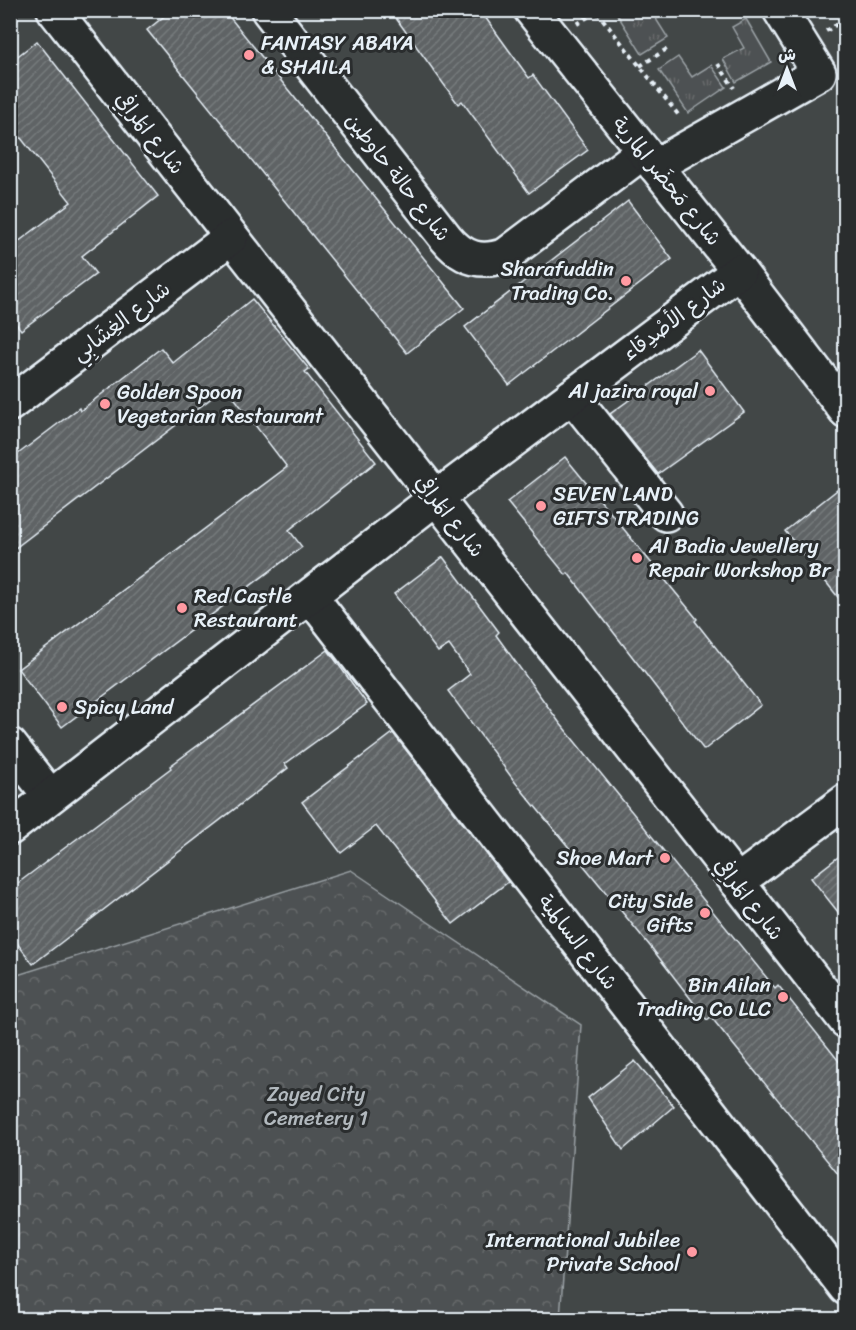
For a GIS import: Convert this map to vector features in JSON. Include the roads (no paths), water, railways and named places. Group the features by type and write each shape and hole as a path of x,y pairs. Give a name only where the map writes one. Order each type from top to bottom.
{"street":[{"name":"شارع المَرافِي","path":"54,10 846,1021"},
{"name":"شارع حالة حاوطين","path":"268,10 446,238 466,256 480,260 493,260 506,255 649,159 698,141 819,73 780,10"},
{"name":"شارع مَحضَر المارية","path":"531,10 739,271 846,411"},
{"name":"شارع الغِشَابِي","path":"10,404 231,237"},
{"name":"شارع الأصْدِقاء","path":"10,828 436,498 739,271"},
{"path":"572,396 666,514"},
{"name":"شارع السالمية","path":"311,597 846,1288"},
{"path":"10,745 50,796"},
{"path":"737,882 846,801"}],"place":[{"name":"FANTASY ABAYA & SHAILA","path":"249,55"},
{"name":"Sharafuddin Trading Co.","path":"626,281"},
{"name":"Al jazira royal","path":"710,391"},
{"name":"Golden Spoon Vegetarian Restaurant","path":"105,404"},
{"name":"SEVEN LAND GIFTS TRADING","path":"541,506"},
{"name":"Al Badia Jewellery Repair Workshop Br","path":"637,558"},
{"name":"Red Castle Restaurant","path":"182,608"},
{"name":"Spicy Land","path":"62,707"},
{"name":"Shoe Mart","path":"665,858"},
{"name":"City Side Gifts","path":"705,913"},
{"name":"Bin Ailan Trading Co LLC","path":"783,997"},
{"name":"International Jubilee Private School","path":"692,1252"}],"park label":[{"name":"Zayed City Cemetery 1","path":"316,1106"}]}
